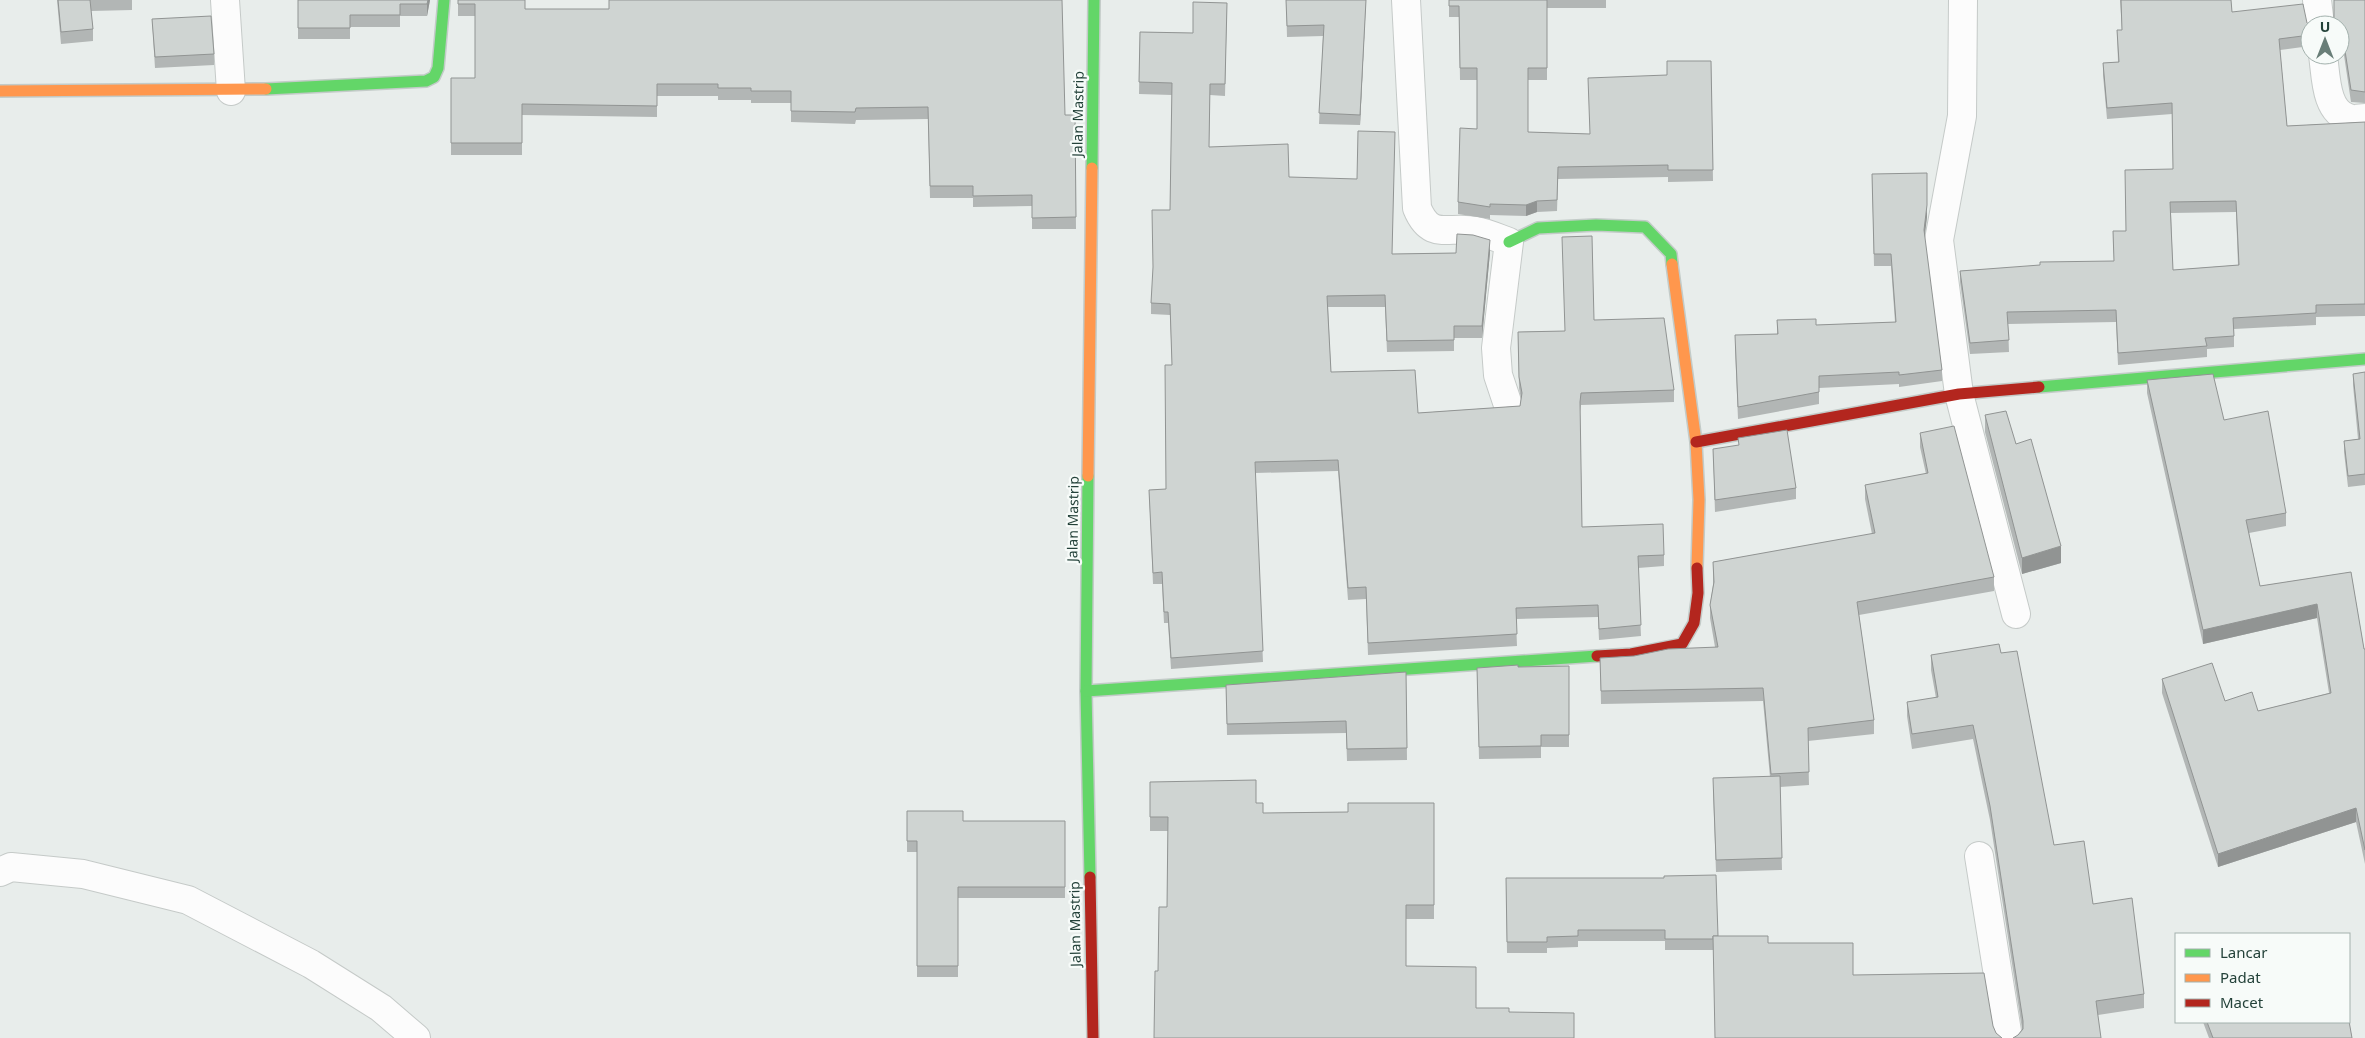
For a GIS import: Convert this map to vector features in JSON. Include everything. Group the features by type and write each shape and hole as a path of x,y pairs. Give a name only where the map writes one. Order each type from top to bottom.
{"street":[{"path":"225,0 230,91"},
{"path":"0,91 230,91 426,80 434,77 438,68 444,0"},
{"name":"Jalan Mastrip","path":"1093,1038 1086,691 1094,0"},
{"path":"1086,691 1631,654 1682,644 1694,623 1698,593 1696,554 1699,500 1696,442 1671,254 1644,227 1596,225 1538,228 1509,242 1475,231 1437,231 1422,222 1417,208 1406,0"},
{"path":"1963,0 1962,116 1939,240 1960,394 2016,614"},
{"path":"2317,0 2319,15"},
{"path":"2324,65 2327,85 2334,109 2349,118 2365,118"},
{"path":"1507,402 1498,375 1496,348 1509,242"},
{"path":"1696,442 1960,394 2365,359"},
{"path":"1979,856 2008,1038"},
{"path":"0,872 12,866 83,874 188,900 311,964 381,1008 416,1038"}],"building":[{"path":"58,0 90,0 93,29 61,32"},
{"path":"298,0 428,0 427,4 400,4 400,15 350,15 350,28 298,28"},
{"path":"458,0 525,0 525,9 609,9 609,0 1062,0 1065,115 1075,115 1076,217 1032,218 1032,195 973,196 973,186 930,186 928,107 856,108 855,112 791,111 791,91 751,91 751,88 718,88 718,84 657,84 657,106 522,104 522,143 451,143 451,78 475,78 475,4 458,4"},
{"path":"1286,0 1366,0 1360,115 1319,113 1324,25 1287,26"},
{"path":"1449,0 1547,0 1547,68 1528,68 1528,132 1590,134 1588,78 1667,75 1667,61 1711,61 1713,170 1668,170 1668,165 1558,167 1557,200 1537,201 1526,205 1490,204 1490,207 1458,202 1460,128 1477,129 1477,68 1460,68 1459,6 1449,6"},
{"path":"2121,0 2231,0 2232,12 2303,4 2305,15 2300,15 2300,36 2279,39 2287,126 2365,122 2365,304 2316,305 2316,313 2233,318 2234,336 2205,338 2207,346 2118,353 2116,310 2007,312 2009,340 1970,343 1960,271 2040,265 2040,262 2114,261 2113,231 2126,231 2125,170 2173,169 2172,103 2107,108 2103,63 2119,62 2117,30 2122,30","holes":["2236,201 2239,265 2173,270 2170,202"]},
{"path":"2334,0 2365,0 2365,92 2351,90 2347,65 2350,65 2350,15 2334,15"},
{"path":"1193,2 1227,3 1225,84 1210,84 1209,147 1288,144 1289,177 1357,179 1358,131 1395,132 1392,254 1456,253 1457,234 1473,235 1490,240 1482,326 1454,326 1454,340 1387,341 1385,295 1327,296 1331,372 1415,370 1418,413 1520,406 1522,393 1519,377 1518,332 1565,331 1562,237 1592,236 1594,320 1664,318 1674,390 1581,393 1580,402 1582,527 1663,524 1664,555 1638,556 1641,625 1599,629 1598,605 1516,608 1517,634 1368,643 1366,587 1348,588 1338,460 1255,462 1263,651 1171,658 1168,612 1164,612 1162,572 1153,573 1149,490 1166,489 1165,365 1172,365 1170,304 1151,303 1153,267 1152,210 1170,210 1172,83 1139,82 1140,32 1193,33"},
{"path":"211,16 214,54 155,57 152,19"},
{"path":"1927,173 1927,205 1924,230 1942,370 1899,375 1899,372 1819,376 1819,392 1738,407 1735,335 1778,334 1777,320 1816,319 1816,325 1896,322 1891,254 1874,254 1872,174"},
{"path":"2365,372 2365,474 2348,476 2344,441 2360,439 2353,374"},
{"path":"2213,374 2224,420 2268,411 2286,513 2246,520 2260,586 2351,572 2365,649 2365,850 2356,808 2218,854 2162,679 2212,663 2225,701 2252,692 2258,711 2331,693 2317,604 2203,630 2147,380"},
{"path":"2006,411 2016,444 2031,439 2061,546 2022,558 1985,415"},
{"path":"1954,426 1994,577 1857,602 1874,720 1808,728 1809,772 1771,774 1763,688 1601,691 1600,658 1634,656 1668,649 1718,647 1710,605 1714,582 1713,562 1875,533 1865,485 1928,473 1920,433"},
{"path":"1787,430 1796,488 1715,500 1713,449 1739,445 1738,438"},
{"path":"1999,644 2001,653 2017,651 2054,845 2084,841 2093,904 2132,898 2144,994 2096,1001 2101,1038 2013,1038 2023,1029 2023,1021 1990,806 1973,725 1912,734 1907,702 1938,697 1931,655"},
{"path":"1518,665 1518,667 1569,666 1569,735 1541,735 1541,746 1479,747 1477,668"},
{"path":"1406,672 1407,748 1347,749 1346,721 1227,724 1226,685"},
{"path":"1780,776 1782,858 1716,860 1713,778"},
{"path":"1256,780 1256,803 1263,803 1263,813 1348,812 1348,803 1434,803 1434,905 1406,905 1406,966 1476,967 1476,1008 1509,1008 1509,1012 1574,1013 1574,1038 1154,1038 1155,971 1158,971 1159,907 1167,907 1168,817 1150,817 1150,782"},
{"path":"907,811 963,811 963,821 1065,821 1065,887 958,887 958,966 917,966 917,841 907,841"},
{"path":"1716,875 1718,936 1713,936 1713,939 1665,939 1665,930 1578,930 1578,936 1547,937 1547,942 1507,942 1506,878 1664,878 1664,876"},
{"path":"1713,936 1768,936 1768,943 1853,943 1853,975 1984,973 1993,1026 1996,1033 2002,1038 1715,1038"},
{"path":"2207,1023 2349,1023 2352,1038 2213,1038"}],"traffic: fast":[{"path":"266,89 426,81 434,77 438,68 444,0"},
{"path":"1092,168 1094,0"},
{"path":"1509,242 1538,228 1596,225 1645,227 1671,254 1672,264"},
{"path":"2039,387 2365,359"},
{"path":"1088,476 1086,691 1090,877"},
{"path":"1086,691 1597,656"}],"traffic: slow":[{"path":"0,91 266,89"},
{"path":"1088,476 1092,168"},
{"path":"1672,264 1696,442 1699,500 1697,568"}],"traffic: jam":[{"path":"1696,442 1959,394 2039,387"},
{"path":"1597,656 1631,654 1682,644 1694,623 1698,593 1697,568"},
{"path":"1090,877 1093,1038"}]}
